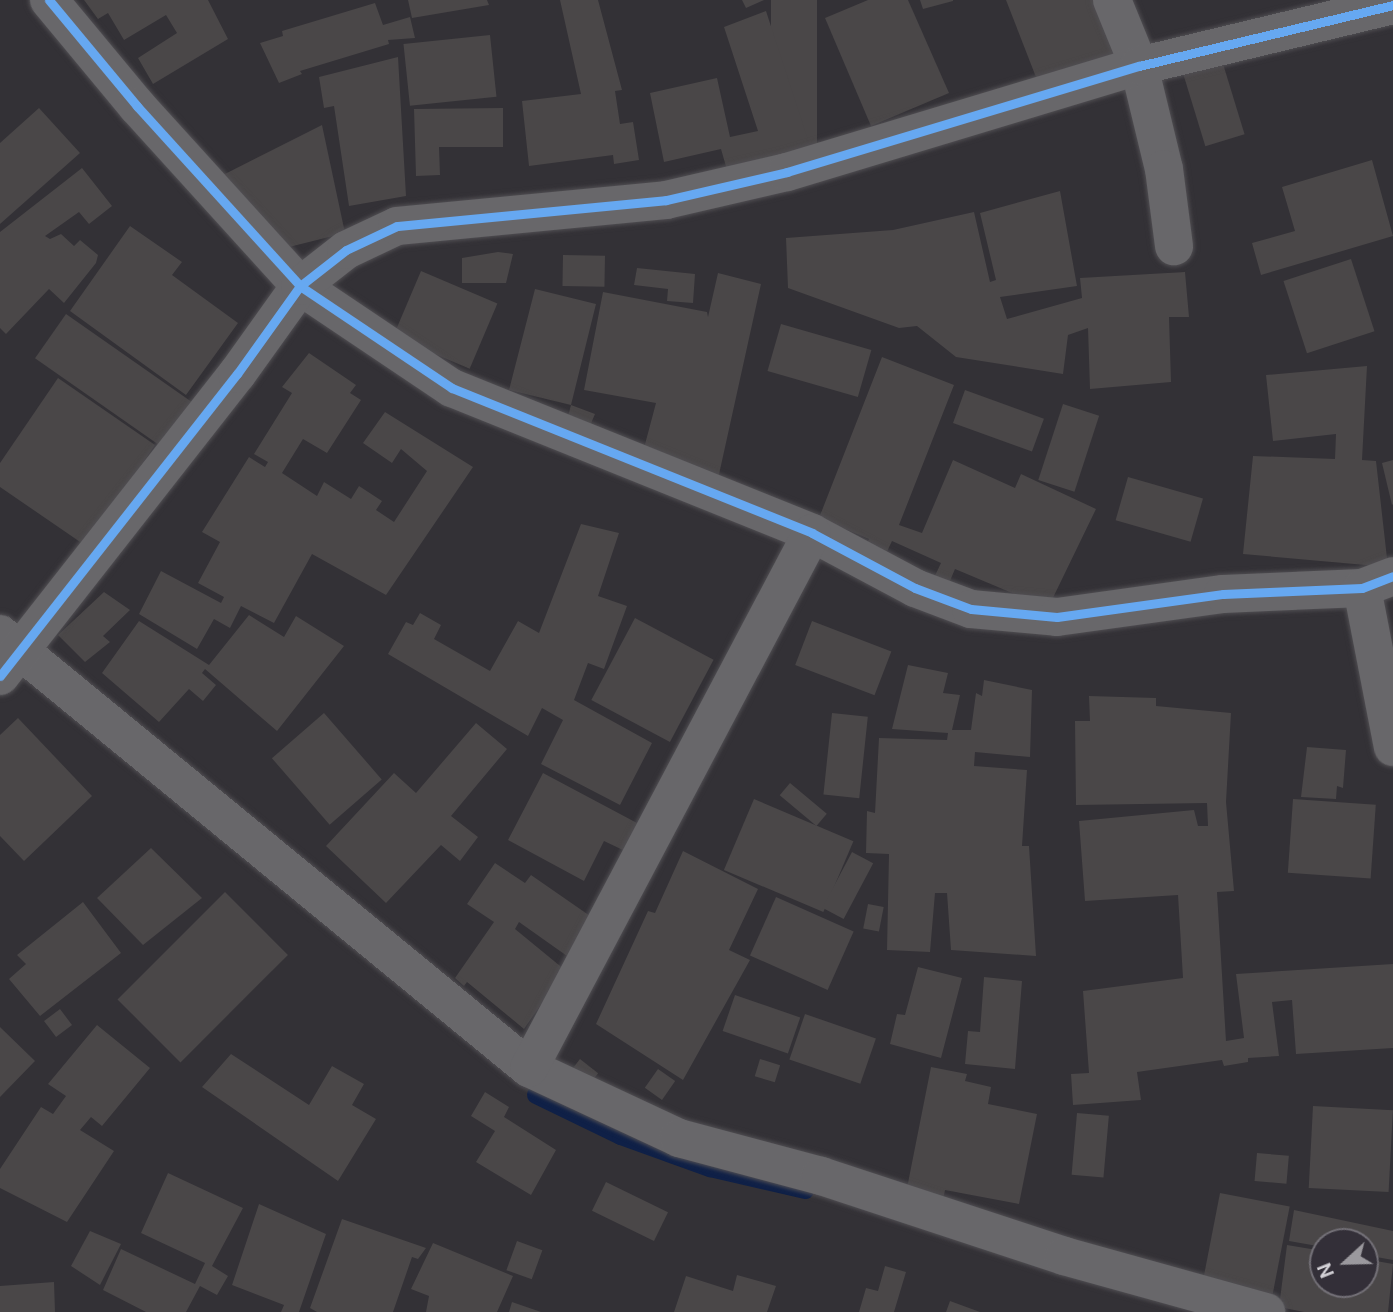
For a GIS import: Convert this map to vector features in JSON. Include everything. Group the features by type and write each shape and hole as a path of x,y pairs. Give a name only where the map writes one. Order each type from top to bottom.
{"street":[{"path":"49,0 137,106 300,286 452,387 812,533 915,588 971,609 1056,617 1223,594 1378,582 1393,747"},
{"path":"1112,0 1139,66 1164,169 1174,246"},
{"path":"1266,1312 1064,1256 821,1176 679,1138 529,1068 6,653 237,374 300,286 346,250 397,226 666,200 787,172 1139,66 1393,5"},
{"path":"529,1068 812,533"}],"building":[{"path":"84,0 208,0 228,39 153,84 138,58 177,33 166,15 124,40 108,13 98,19"},
{"path":"408,0 487,0 489,5 412,18"},
{"path":"560,0 598,0 622,90 615,91 620,124 633,122 639,160 614,164 613,155 529,166 522,101 581,94"},
{"path":"742,0 764,0 746,8"},
{"path":"771,0 817,0 817,161 771,161"},
{"path":"868,0 908,0 949,93 871,126 825,18"},
{"path":"920,0 953,0 953,1 923,9"},
{"path":"1006,0 1094,0 1119,59 1041,90"},
{"path":"375,3 383,25 410,17 415,38 388,40 389,44 300,71 302,74 279,83 260,43 283,36 282,31"},
{"path":"766,11 810,146 729,177 721,149 664,162 650,93 717,78 730,137 758,131 724,27"},
{"path":"490,35 496,97 410,106 403,44"},
{"path":"1220,54 1245,134 1205,146 1181,66"},
{"path":"398,57 406,196 349,206 334,106 324,108 319,77"},
{"path":"39,108 80,153 0,224 0,143"},
{"path":"503,108 503,147 439,147 440,175 416,176 414,109"},
{"path":"322,125 345,233 273,251 219,177"},
{"path":"1372,160 1393,236 1261,275 1252,243 1295,231 1282,187"},
{"path":"82,168 112,206 89,224 79,212 45,236 50,239 61,234 74,246 80,240 98,255 96,263 64,303 49,289 6,334 0,328 0,232"},
{"path":"1060,191 1077,286 1000,297 1007,319 1082,298 1080,278 1185,272 1189,317 1169,317 1171,382 1090,389 1088,328 1068,335 1063,374 956,357 917,326 899,328 788,288 786,238 893,230 974,212 990,282 996,280 980,213"},
{"path":"130,226 182,262 172,275 238,323 186,395 70,311"},
{"path":"498,252 513,254 506,283 462,283 462,258"},
{"path":"563,255 605,256 604,287 562,286"},
{"path":"1351,259 1374,331 1307,353 1283,281"},
{"path":"637,268 695,274 693,303 667,301 668,289 634,285"},
{"path":"421,271 497,303 470,369 393,336"},
{"path":"718,273 761,284 718,479 644,448 656,403 584,390 603,292 707,312 708,317"},
{"path":"535,289 596,304 571,405 509,390"},
{"path":"66,314 204,410 173,455 35,358"},
{"path":"781,324 871,350 858,397 767,371"},
{"path":"309,353 356,385 350,393 361,400 327,453 303,439 282,473 317,496 324,482 351,499 359,486 382,501 376,510 394,522 427,471 401,449 392,463 363,443 385,412 473,467 386,595 312,554 274,623 241,606 230,628 214,619 197,649 139,614 161,571 221,603 224,597 198,583 220,542 202,532 249,457 265,467 268,462 254,454 292,393 282,387"},
{"path":"882,357 954,385 899,525 922,533 953,460 1015,488 1021,474 1096,509 1048,608 955,569 944,595 929,588 941,563 892,541 883,560 863,552 869,539 819,518"},
{"path":"1367,366 1362,460 1376,461 1388,567 1243,554 1253,456 1335,459 1336,434 1273,441 1266,375"},
{"path":"58,378 155,445 86,546 0,487 0,463"},
{"path":"965,390 1044,419 1032,452 953,423"},
{"path":"1063,404 1099,416 1074,492 1038,480"},
{"path":"571,405 595,414 589,428 567,420"},
{"path":"1393,460 1393,504 1392,505 1382,463"},
{"path":"1128,477 1203,498 1191,542 1116,520"},
{"path":"581,524 619,533 598,596 627,606 604,669 588,663 574,700 652,743 620,805 541,764 563,720 542,708 528,736 388,654 406,622 413,625 420,613 441,625 434,639 490,671 518,621 539,633"},
{"path":"104,592 130,610 103,636 110,642 85,662 58,635"},
{"path":"249,615 284,637 296,616 344,646 277,731 205,669 202,673 216,685 203,701 189,689 159,722 102,673 139,621 209,665"},
{"path":"635,618 714,660 670,742 591,700"},
{"path":"812,621 891,651 875,695 795,665"},
{"path":"908,665 948,673 943,693 960,695 952,730 971,730 976,693 982,696 984,680 1032,690 1030,757 975,752 974,766 1027,770 1022,846 1029,846 1036,956 951,950 947,893 935,893 930,952 887,950 889,854 866,853 867,811 875,813 879,738 947,740 948,733 892,729"},
{"path":"1089,696 1156,698 1156,706 1231,713 1226,802 1234,891 1217,892 1226,1041 1244,1038 1236,974 1393,964 1393,1048 1296,1054 1292,1000 1272,1002 1279,1056 1248,1058 1248,1062 1224,1066 1222,1060 1137,1072 1141,1100 1073,1105 1071,1074 1089,1073 1083,991 1183,978 1178,895 1085,901 1079,821 1194,810 1198,826 1208,826 1207,803 1076,805 1075,721 1090,721"},
{"path":"324,713 382,779 330,825 272,758"},
{"path":"832,713 868,717 859,798 823,795"},
{"path":"18,718 92,796 24,861 0,836 0,735"},
{"path":"476,723 507,749 451,816 478,837 460,861 441,845 386,903 326,846 394,773 416,793"},
{"path":"1307,747 1346,750 1343,788 1337,786 1336,799 1301,797"},
{"path":"543,773 637,823 625,851 604,841 584,881 508,840"},
{"path":"790,783 827,814 816,826 780,795"},
{"path":"754,799 853,841 823,912 724,870"},
{"path":"1293,799 1376,805 1371,879 1288,873"},
{"path":"151,848 202,898 143,945 97,898"},
{"path":"683,851 758,889 729,950 750,960 683,1080 596,1024 648,911 655,913"},
{"path":"852,852 873,863 844,919 822,908"},
{"path":"495,863 525,883 531,875 593,918 567,956 519,922 515,929 565,970 524,1029 467,982 464,986 455,978 494,922 467,904"},
{"path":"225,892 288,955 180,1062 118,999"},
{"path":"776,897 854,932 828,990 750,955"},
{"path":"83,902 121,953 40,1016 9,979 26,964 17,955"},
{"path":"868,904 884,907 879,932 863,929"},
{"path":"918,967 962,978 941,1058 890,1044 897,1014 905,1015"},
{"path":"984,977 1022,981 1015,1069 965,1064 968,1031 980,1032"},
{"path":"735,995 800,1017 788,1053 723,1031"},
{"path":"60,1009 72,1025 56,1037 44,1021"},
{"path":"805,1014 876,1038 860,1084 789,1059"},
{"path":"97,1025 150,1068 102,1126 91,1117 80,1130 114,1151 67,1222 0,1188 0,1169 41,1107 53,1114 66,1096 48,1084"},
{"path":"0,1027 35,1061 0,1097"},
{"path":"231,1054 309,1105 332,1066 364,1084 352,1105 376,1119 338,1181 202,1087"},
{"path":"580,1059 598,1073 585,1090 567,1076"},
{"path":"760,1059 780,1065 775,1082 755,1076"},
{"path":"931,1067 967,1074 965,1081 991,1087 988,1104 1037,1114 1019,1204 945,1190 943,1200 906,1193"},
{"path":"658,1069 675,1081 662,1100 645,1088"},
{"path":"485,1092 509,1107 504,1117 556,1150 531,1195 476,1162 495,1131 471,1116"},
{"path":"1313,1106 1393,1110 1389,1192 1309,1188"},
{"path":"1077,1113 1109,1116 1103,1178 1072,1175"},
{"path":"1257,1153 1289,1156 1286,1184 1255,1181"},
{"path":"168,1173 243,1208 212,1266 228,1276 217,1295 200,1286 186,1312 146,1312 103,1290 121,1249 195,1284 205,1263 141,1233"},
{"path":"606,1182 668,1212 654,1241 592,1211"},
{"path":"1220,1193 1290,1207 1271,1303 1201,1289"},
{"path":"259,1204 326,1234 299,1312 281,1312 284,1305 232,1285"},
{"path":"1294,1210 1379,1228 1309,1228 1309,1245 1289,1241"},
{"path":"342,1219 426,1248 418,1259 412,1257 393,1312 317,1312 310,1308"},
{"path":"1379,1228 1393,1231 1393,1260 1379,1258"},
{"path":"90,1231 121,1244 100,1285 71,1266"},
{"path":"517,1241 542,1250 532,1279 506,1270"},
{"path":"433,1243 513,1276 497,1312 426,1312 429,1296 411,1289"},
{"path":"1287,1245 1309,1249 1309,1298 1379,1298 1379,1262 1393,1264 1388,1312 1304,1312 1279,1307"},
{"path":"885,1266 906,1272 894,1312 859,1312 866,1288 878,1291"},
{"path":"737,1275 776,1286 767,1312 674,1312 686,1276 733,1291"},
{"path":"54,1282 55,1312 0,1312 0,1286"},
{"path":"950,1301 980,1312 946,1312"},
{"path":"512,1302 541,1312 509,1312"}],"waterway":[{"path":"536,1095 621,1136 710,1168 805,1190"}],"cycle path":[{"path":"49,0 137,106 300,286 452,388 812,533 915,588 971,609 1057,617 1223,594 1362,588 1393,576"},
{"path":"0,676 237,374 300,286 346,250 397,226 666,200 787,172 1139,66 1393,5"}]}
